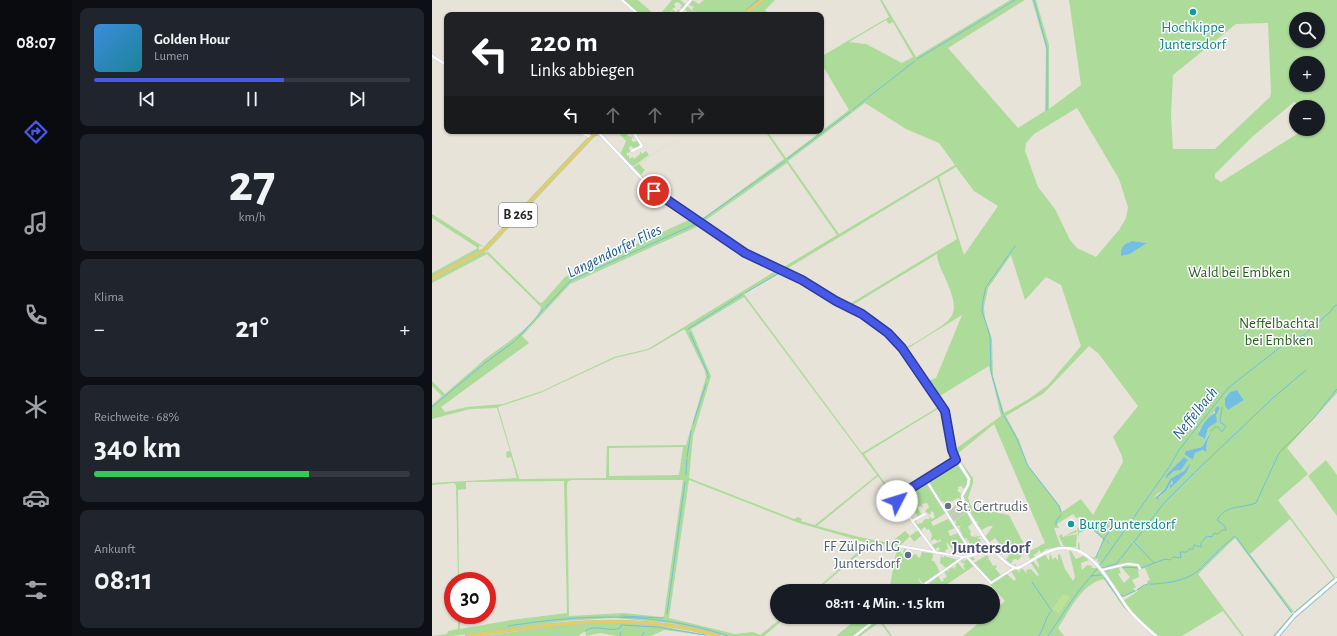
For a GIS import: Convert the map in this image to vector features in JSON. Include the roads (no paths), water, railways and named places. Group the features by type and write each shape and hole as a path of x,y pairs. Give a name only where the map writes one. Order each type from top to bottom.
{"main road":[{"path":"748,12 762,0"},
{"name":"B 265","path":"432,278 484,250 594,134"},
{"path":"467,636 575,622 623,621 668,625 719,636"}],"street":[{"path":"622,0 636,12"},
{"path":"681,12 691,0"},
{"path":"432,56 444,63"},
{"path":"584,134 591,137"},
{"path":"600,134 646,183 663,198 745,253 802,280 836,301 862,314 888,333 902,348 945,411 952,450 956,460 969,479 968,485 962,494 962,498 974,525 991,546 1014,568"},
{"path":"632,151 642,146 635,134"},
{"path":"936,553 896,498 956,460"},
{"path":"926,480 972,556"},
{"path":"912,521 925,514"},
{"path":"899,546 967,557 991,546"},
{"path":"967,557 991,583 1014,568 1020,567 1047,552 1071,548 1076,549 1102,570 1130,611 1156,636"},
{"path":"925,584 963,557"},
{"path":"1102,570 1127,564 1137,565 1140,568"},
{"path":"1277,636 1295,615 1337,579"},
{"path":"855,636 870,624"}],"water":[{"path":"1132,241 1147,243 1130,254 1121,256 1123,246"},
{"path":"1237,390 1244,400 1228,410 1225,406 1225,398 1230,392"},
{"path":"1218,406 1220,408 1216,415 1217,422 1208,428 1205,439 1198,435 1199,432 1207,419 1215,413 1215,409"},
{"path":"1211,431 1207,442 1206,452 1203,450 1195,453 1193,460 1184,454 1186,451 1202,447"},
{"path":"1184,457 1188,460 1181,470 1174,471 1165,479 1167,474"},
{"path":"1191,462 1187,472 1170,489 1170,485 1173,484 1172,480 1166,491 1158,497 1159,500 1155,498 1165,489 1170,479 1184,471"}],"waterway":[{"path":"745,11 758,0"},
{"path":"917,59 1015,0"},
{"path":"1034,0 1047,48 1047,110"},
{"path":"852,110 915,61"},
{"path":"824,131 850,112"},
{"path":"787,159 821,134"},
{"name":"Langendorfer Flies","path":"700,221 785,161"},
{"name":"Langendorfer Flies","path":"545,308 571,280 698,223"},
{"path":"1003,414 991,372 990,336 982,311 986,287 1015,246"},
{"path":"745,293 781,272"},
{"path":"688,329 743,294"},
{"name":"Neffelbach","path":"1100,565 1170,466 1179,450 1228,388 1292,338 1303,336 1331,311 1333,307 1337,305"},
{"name":"Langendorfer Flies","path":"516,340 543,310"},
{"path":"690,333 708,374"},
{"name":"Langendorfer Flies","path":"432,407 485,363 515,341"},
{"path":"1195,472 1273,398 1306,370"},
{"path":"693,424 706,384"},
{"path":"1122,567 1141,568 1165,559 1170,560 1173,557 1181,558 1180,552 1187,552 1189,549 1193,549 1194,545 1201,547 1201,543 1207,536 1212,537 1214,533 1218,534 1222,530 1226,530 1225,526 1217,520 1225,511 1256,503 1279,453 1314,418 1337,389"},
{"path":"1211,431 1215,427 1218,427 1222,432 1226,426 1220,422 1222,407"},
{"path":"1004,416 1017,439 1028,466 1059,506 1061,512"},
{"path":"687,457 691,431"},
{"path":"686,474 687,459"},
{"path":"1134,542 1164,503 1194,473"},
{"path":"667,614 685,482"},
{"path":"1056,525 1056,521 1061,515"},
{"path":"1096,557 1104,539 1118,520"},
{"path":"1081,531 1091,527 1105,540"},
{"path":"1221,548 1235,536"},
{"path":"1236,537 1291,612"},
{"path":"1134,542 1154,563"},
{"path":"1121,558 1132,544"},
{"path":"1202,567 1220,549"},
{"path":"1102,568 1116,564 1120,559"},
{"path":"1106,571 1113,568"},
{"path":"1154,584 1173,582 1186,578 1201,568"},
{"name":"Neffelbach","path":"1048,636 1077,593 1097,569"},
{"name":"Neffelbach","path":"1091,576 1101,575"},
{"path":"1104,578 1120,600"},
{"path":"1295,612 1334,579"},
{"path":"1032,582 1052,611"},
{"path":"1280,636 1295,618 1337,582"},
{"path":"1137,590 1144,585"},
{"path":"1120,595 1124,596 1135,591"},
{"path":"1121,602 1135,618"},
{"path":"1039,636 1050,612"},
{"path":"1274,636 1293,614"},
{"path":"621,616 663,618"},
{"path":"508,626 564,619 619,617 674,622 728,636"},
{"path":"585,631 593,628 616,629 620,628 621,625 658,627 705,635"},
{"path":"620,636 621,632"},
{"path":"642,636 644,632"}],"place":[{"name":"Hochkippe Juntersdorf","path":"1193,12"},
{"name":"St. Gertrudis","path":"948,506"},
{"name":"Burg Juntersdorf","path":"1071,524"},
{"name":"FF Zülpich LG Juntersdorf","path":"908,555"}],"district":[{"name":"Juntersdorf","path":"991,547"}],"park label":[{"name":"Wald bei Embken","path":"1239,272"},
{"name":"Neffelbachtal bei Embken","path":"1279,332"}]}
